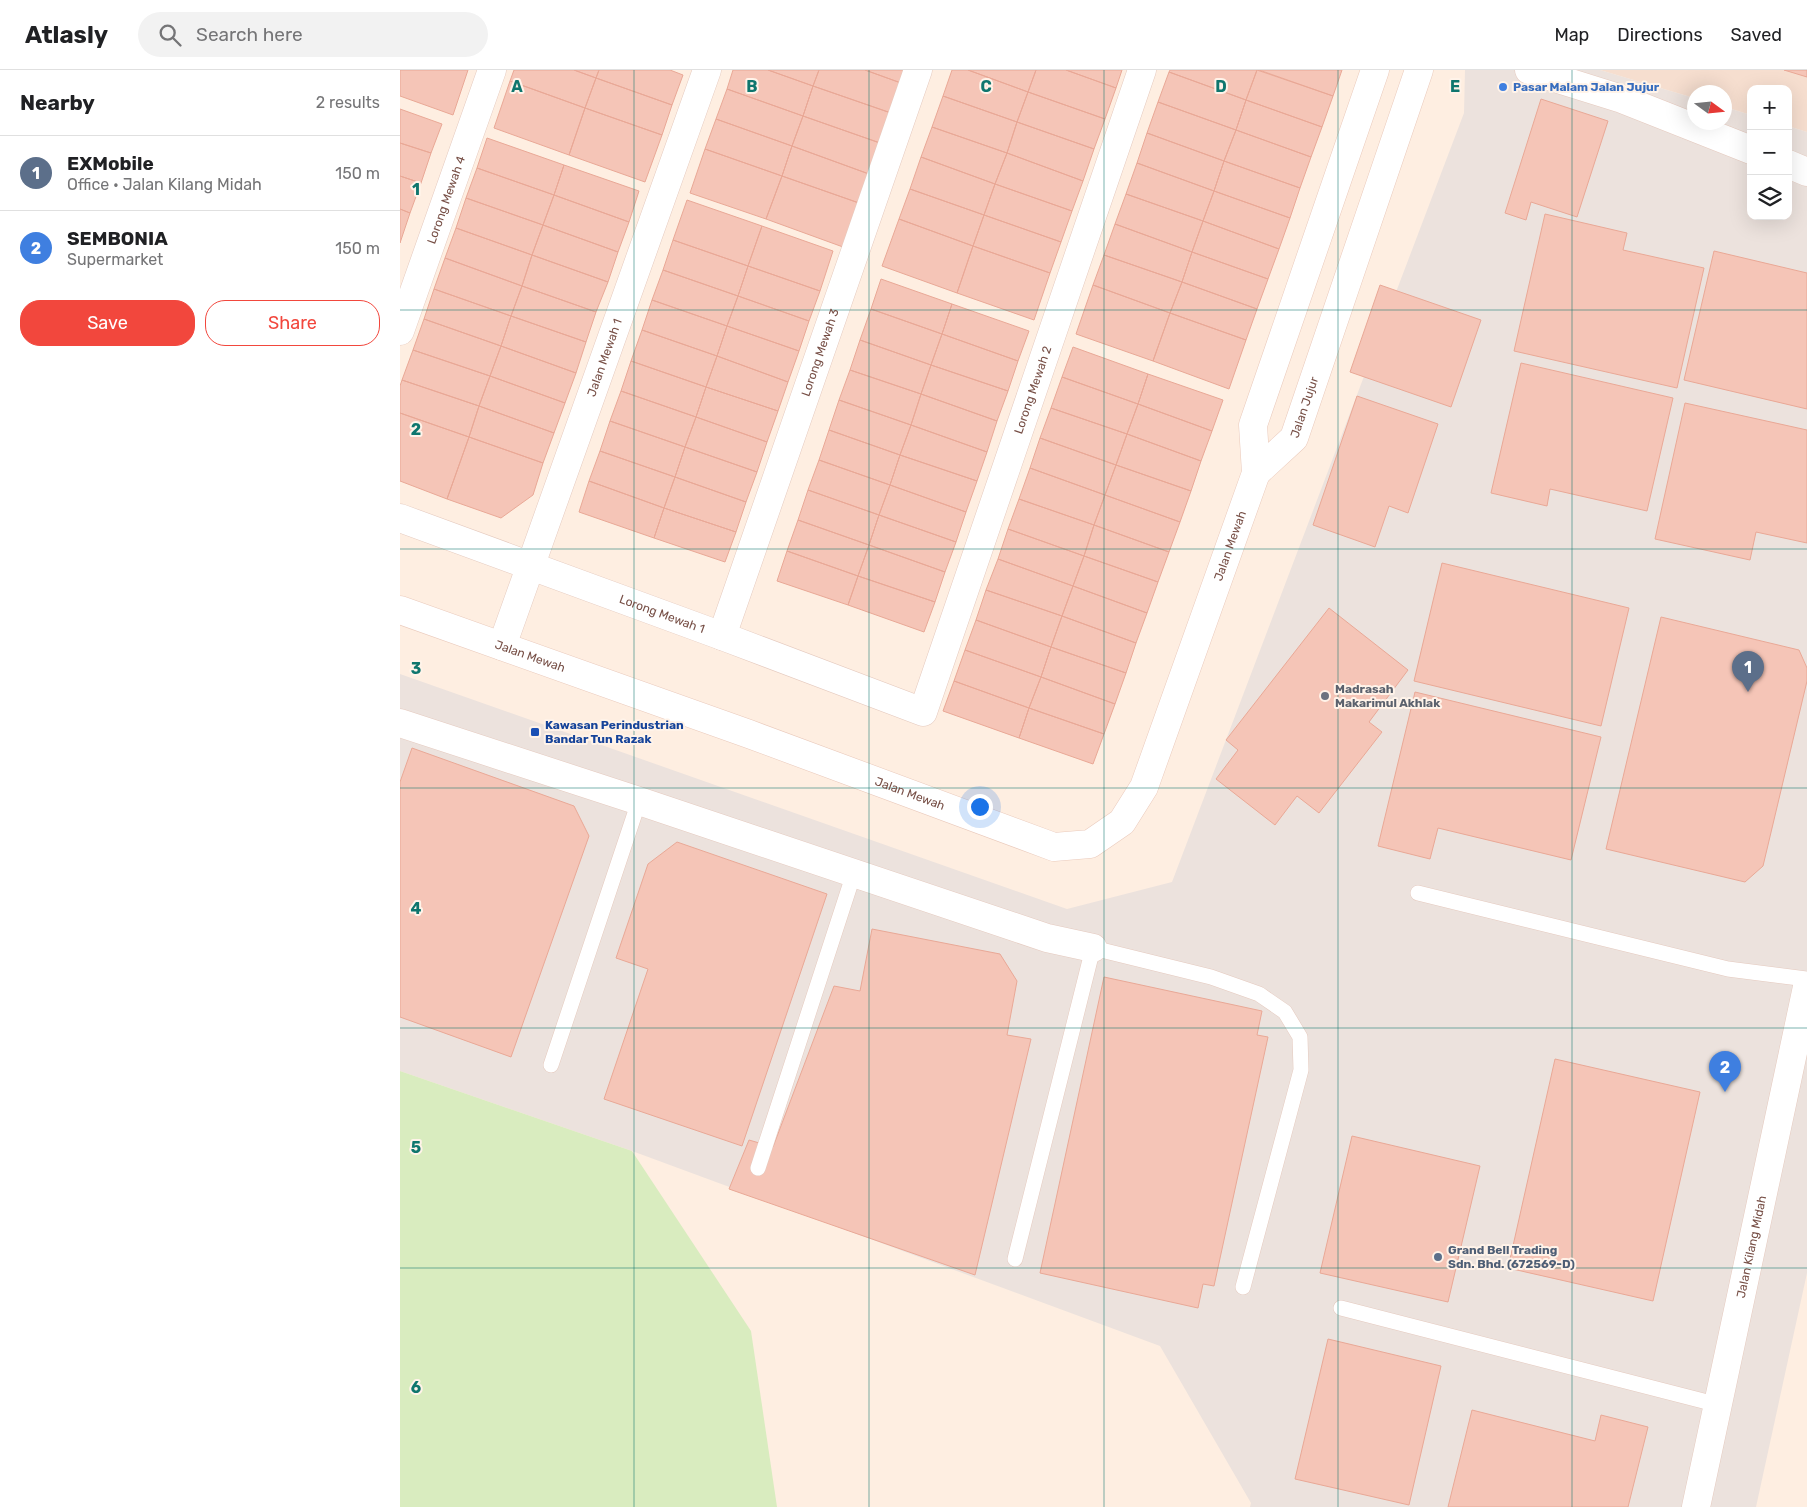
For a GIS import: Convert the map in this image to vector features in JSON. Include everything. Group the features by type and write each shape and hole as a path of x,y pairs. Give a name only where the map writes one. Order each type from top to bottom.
{"street":[{"name":"Lorong Mewah 4","path":"400,331 492,70"},
{"name":"Jalan Mewah 1","path":"502,646 707,70"},
{"name":"Lorong Mewah 3","path":"722,636 918,70"},
{"name":"Lorong Mewah 2","path":"923,712 1142,70"},
{"path":"1256,473 1253,425 1375,70"},
{"name":"Jalan Jujur","path":"1256,473 1294,438 1419,70"},
{"path":"1529,70 1622,99 1747,148"},
{"path":"1792,166 1807,172"},
{"name":"Jalan Mewah","path":"400,610 749,734 1054,847 1090,844 1122,822 1144,787 1256,473"},
{"name":"Lorong Mewah 1","path":"400,518 923,712"},
{"path":"400,723 640,801 1047,938 1094,948"},
{"name":"Jalan Kilang Midah","path":"1696,1507 1807,988"}],"lane":[{"path":"551,1065 640,801"},
{"path":"758,1168 854,873"},
{"path":"1418,893 1728,969 1807,979"},
{"path":"1015,1259 1094,948 1211,977 1259,994 1286,1012 1300,1037 1301,1070 1243,1287"},
{"path":"1341,1308 1719,1405"}],"shaded area":[{"path":"1465,70 1600,70 1687,96 1687,130 1732,130 1732,109 1747,114 1747,220 1792,220 1792,127 1807,132 1807,1273 1756,1507 1250,1507 1251,1503 1160,1346 632,1151 400,1071 400,674 1067,909 1172,882 1464,113"},
{"path":"1600,70 1807,70 1807,132 1792,127 1792,85 1747,85 1747,114 1732,109 1732,85 1687,85 1687,96"}],"green space":[{"path":"400,1071 632,1151 751,1331 777,1507 400,1507"}],"building":[{"path":"400,70 468,70 453,115 400,96"},
{"path":"514,70 574,70 596,78 585,108 510,81"},
{"path":"574,70 599,70 596,78"},
{"path":"599,70 670,70 683,75 672,105 596,78"},
{"path":"733,70 768,70 813,86 803,116 727,89"},
{"path":"768,70 819,70 813,86"},
{"path":"819,70 865,70 901,83 891,113 813,86"},
{"path":"865,70 906,70 901,83"},
{"path":"952,70 968,70 1028,92 1017,122 943,96"},
{"path":"968,70 1036,70 1028,92"},
{"path":"1036,70 1066,70 1116,88 1105,119 1028,92"},
{"path":"1066,70 1122,70 1116,88"},
{"path":"1170,70 1257,70 1246,100 1169,72"},
{"path":"1257,70 1333,96 1322,127 1246,100"},
{"path":"1259,70 1342,70 1333,96"},
{"path":"1784,70 1807,70 1807,77"},
{"path":"1169,72 1246,100 1236,130 1158,102"},
{"path":"596,78 672,105 662,135 585,108"},
{"path":"510,81 585,108 569,155 494,128"},
{"path":"813,86 891,113 880,143 803,116"},
{"path":"727,89 803,116 792,146 716,119"},
{"path":"1028,92 1105,119 1094,149 1017,122"},
{"path":"943,96 1017,122 1007,153 932,127"},
{"path":"1541,99 1608,121 1577,217 1531,202 1526,220 1505,213"},
{"path":"1246,100 1322,127 1311,157 1236,130"},
{"path":"1158,102 1236,130 1224,161 1147,133"},
{"path":"585,108 662,135 645,182 569,155"},
{"path":"400,109 442,124 431,153 400,143"},
{"path":"803,116 880,143 869,174 792,146"},
{"path":"716,119 792,146 782,176 705,149"},
{"path":"1017,122 1094,149 1083,181 1007,153"},
{"path":"932,127 1007,153 995,184 921,157"},
{"path":"1236,130 1311,157 1300,188 1224,161"},
{"path":"1147,133 1224,161 1214,191 1137,163"},
{"path":"487,138 564,165 554,195 477,168"},
{"path":"400,143 431,153 421,183 400,176"},
{"path":"792,146 869,174 859,203 782,176"},
{"path":"705,149 782,176 766,219 690,193"},
{"path":"1007,153 1083,181 1072,211 995,184"},
{"path":"921,157 995,184 984,215 910,189"},
{"path":"1224,161 1300,188 1290,218 1214,191"},
{"path":"1137,163 1214,191 1203,221 1126,194"},
{"path":"564,165 639,191 629,222 554,195"},
{"path":"477,168 554,195 543,225 466,198"},
{"path":"400,176 421,183 410,213 400,209"},
{"path":"782,176 859,203 843,247 766,219"},
{"path":"995,184 1072,211 1061,242 984,215"},
{"path":"910,189 984,215 973,246 899,219"},
{"path":"1214,191 1290,218 1279,249 1203,221"},
{"path":"1126,194 1203,221 1192,252 1115,224"},
{"path":"554,195 629,222 618,252 543,225"},
{"path":"466,198 543,225 532,255 456,228"},
{"path":"687,200 762,226 748,266 673,240"},
{"path":"400,209 410,213 400,243"},
{"path":"1545,214 1627,233 1623,250 1704,268 1677,388 1514,351"},
{"path":"984,215 1061,242 1050,273 973,246"},
{"path":"899,219 973,246 957,293 882,266"},
{"path":"1203,221 1279,249 1268,279 1192,252"},
{"path":"1115,224 1192,252 1182,282 1104,255"},
{"path":"543,225 618,252 608,282 532,255"},
{"path":"762,226 833,251 820,291 748,266"},
{"path":"456,228 532,255 522,286 445,258"},
{"path":"673,240 748,266 738,296 663,270"},
{"path":"973,246 1050,273 1034,320 957,293"},
{"path":"1714,251 1807,273 1807,409 1684,380"},
{"path":"1192,252 1268,279 1257,309 1182,282"},
{"path":"532,255 608,282 596,312 522,286"},
{"path":"1104,255 1182,282 1170,313 1093,285"},
{"path":"445,258 522,286 511,316 434,289"},
{"path":"748,266 820,291 809,321 738,296"},
{"path":"663,270 738,296 727,326 652,300"},
{"path":"881,279 952,304 942,334 871,309"},
{"path":"1182,282 1257,309 1246,340 1170,313"},
{"path":"1093,285 1170,313 1153,361 1076,334"},
{"path":"1380,285 1481,320 1451,407 1350,372"},
{"path":"522,286 596,312 586,342 511,316"},
{"path":"434,289 511,316 501,346 424,319"},
{"path":"738,296 809,321 799,351 727,326"},
{"path":"652,300 727,326 717,356 642,330"},
{"path":"952,304 1029,331 1018,361 942,334"},
{"path":"871,309 942,334 931,365 860,340"},
{"path":"1170,313 1246,340 1229,389 1153,361"},
{"path":"511,316 586,342 576,373 501,346"},
{"path":"424,319 501,346 490,376 413,350"},
{"path":"727,326 799,351 788,382 717,356"},
{"path":"642,330 717,356 706,387 631,361"},
{"path":"942,334 1018,361 1008,391 931,365"},
{"path":"860,340 931,365 921,394 850,370"},
{"path":"501,346 576,373 565,403 490,376"},
{"path":"1073,347 1148,374 1138,404 1062,377"},
{"path":"413,350 490,376 479,406 402,380"},
{"path":"717,356 788,382 778,411 706,387"},
{"path":"631,361 706,387 696,417 621,391"},
{"path":"1521,363 1673,398 1647,511 1550,489 1547,506 1491,493"},
{"path":"931,365 1008,391 997,421 921,394"},
{"path":"850,370 921,394 911,425 839,400"},
{"path":"1148,374 1223,400 1212,431 1138,404"},
{"path":"490,376 565,403 554,433 479,406"},
{"path":"1062,377 1138,404 1127,434 1051,408"},
{"path":"402,380 479,406 469,437 400,413 400,386"},
{"path":"706,387 778,411 767,442 696,417"},
{"path":"621,391 696,417 685,447 610,421"},
{"path":"921,394 997,421 987,452 911,425"},
{"path":"1357,396 1438,424 1408,513 1389,506 1375,547 1313,525"},
{"path":"839,400 911,425 900,455 829,430"},
{"path":"1685,403 1807,430 1807,543 1756,532 1750,560 1655,539"},
{"path":"1138,404 1212,431 1201,461 1127,434"},
{"path":"479,406 554,433 543,463 469,437"},
{"path":"1051,408 1127,434 1116,465 1040,438"},
{"path":"400,413 469,437 447,499 400,481"},
{"path":"696,417 767,442 757,472 685,447"},
{"path":"610,421 685,447 675,477 600,451"},
{"path":"911,425 987,452 977,481 900,455"},
{"path":"829,430 900,455 890,485 819,460"},
{"path":"1127,434 1201,461 1191,491 1116,465"},
{"path":"469,437 543,463 533,495 501,518 447,499"},
{"path":"1040,438 1116,465 1105,495 1030,468"},
{"path":"685,447 757,472 746,502 675,477"},
{"path":"600,451 675,477 664,508 589,481"},
{"path":"900,455 977,481 966,512 890,485"},
{"path":"819,460 890,485 879,515 808,490"},
{"path":"1116,465 1191,491 1180,522 1105,495"},
{"path":"1030,468 1105,495 1094,525 1019,499"},
{"path":"675,477 746,502 736,532 664,508"},
{"path":"589,481 664,508 654,538 579,512"},
{"path":"890,485 966,512 956,542 879,515"},
{"path":"808,490 879,515 869,545 798,520"},
{"path":"1105,495 1180,522 1169,552 1094,525"},
{"path":"1019,499 1094,525 1084,556 1008,529"},
{"path":"664,508 736,532 725,562 654,538"},
{"path":"879,515 956,542 945,572 869,545"},
{"path":"798,520 869,545 858,576 787,551"},
{"path":"1094,525 1169,552 1158,582 1084,556"},
{"path":"1008,529 1084,556 1073,586 998,559"},
{"path":"869,545 945,572 935,602 858,576"},
{"path":"787,551 858,576 848,605 777,581"},
{"path":"1084,556 1158,582 1147,613 1073,586"},
{"path":"998,559 1073,586 1062,616 986,590"},
{"path":"1442,563 1629,608 1601,726 1414,681"},
{"path":"858,576 935,602 924,632 848,605"},
{"path":"1073,586 1147,613 1136,643 1062,616"},
{"path":"986,590 1062,616 1051,647 976,620"},
{"name":"Madrasah Makarimul Akhlak","path":"1329,608 1408,670 1369,722 1382,732 1319,813 1297,796 1275,825 1216,779 1238,750 1226,740"},
{"path":"1062,616 1136,643 1126,673 1051,647"},
{"path":"1661,617 1799,650 1807,668 1807,681 1763,866 1745,882 1606,849"},
{"path":"976,620 1051,647 1041,677 965,650"},
{"path":"1051,647 1126,673 1115,704 1041,677"},
{"path":"965,650 1041,677 1029,708 954,681"},
{"path":"1041,677 1115,704 1104,734 1029,708"},
{"path":"954,681 1029,708 1019,738 943,711"},
{"path":"1415,692 1601,737 1571,860 1438,828 1430,859 1378,846"},
{"path":"1029,708 1104,734 1093,764 1019,738"},
{"path":"412,748 574,806 589,836 511,1057 400,1017 400,782"},
{"path":"677,842 827,894 742,1146 604,1099 648,969 616,958 648,864"},
{"path":"872,929 1000,954 1017,981 1007,1035 1031,1039 975,1275 729,1189 749,1140 773,1147 834,986 860,991"},
{"path":"1104,977 1262,1011 1257,1035 1268,1037 1214,1286 1203,1284 1198,1308 1040,1273"},
{"path":"1555,1059 1700,1092 1653,1301 1508,1268"},
{"path":"1352,1136 1480,1166 1448,1302 1320,1273"},
{"path":"1328,1339 1441,1366 1409,1505 1295,1479"},
{"path":"1472,1410 1595,1441 1601,1415 1648,1427 1628,1507 1448,1507"}],"place":[{"name":"Pasar Malam Jalan Jujur","path":"1503,87"},
{"name":"EXMobile","path":"1748,692"},
{"name":"Madrasah Makarimul Akhlak","path":"1325,696"},
{"name":"Kawasan Perindustrian Bandar Tun Razak","path":"535,732"},
{"name":"SEMBONIA","path":"1725,1092"},
{"name":"Grand Bell Trading Sdn. Bhd. (672569-D)","path":"1438,1257"}]}
